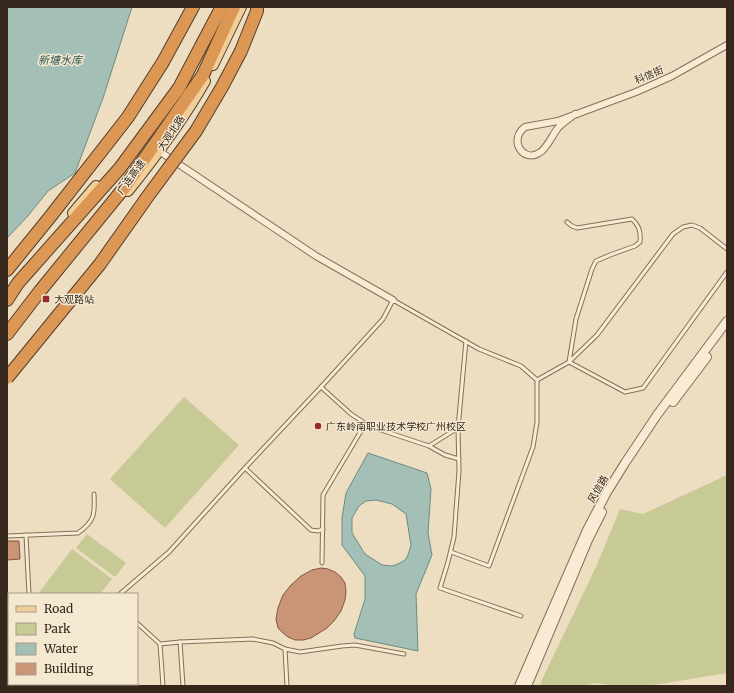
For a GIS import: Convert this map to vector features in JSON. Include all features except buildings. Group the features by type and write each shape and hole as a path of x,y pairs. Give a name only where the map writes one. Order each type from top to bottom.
{"highway":[{"path":"7,270 128,117 163,62 193,7"},
{"name":"广连高速","path":"7,300 18,283 120,168 179,88 221,7"},
{"name":"广连高速","path":"7,334 124,188 203,75 234,7"},
{"path":"7,378 100,264 196,132 241,50 257,11 257,7"}],"main road":[{"path":"7,292 134,142 175,84 214,14 216,7"},
{"name":"大观北路","path":"7,340 53,281 137,180 159,150 208,75 241,7"}],"street":[{"name":"科信街","path":"575,114 559,127 542,152 531,156 520,150 517,140 520,130 525,127 558,121 575,114 636,92 672,76 727,45"},
{"path":"159,150 316,256 393,300"},
{"name":"风信路","path":"519,686 587,530 607,492 656,415 727,321"},
{"name":"风信路","path":"527,686 588,540 608,500 626,468 727,330"}],"lane":[{"path":"567,222 577,228 632,219 637,223 641,234 640,242 635,246 596,261 576,319 569,362"},
{"path":"536,380 569,362 597,335 673,234 683,227 692,225 700,228 727,249"},
{"path":"569,362 625,392 642,388 727,272"},
{"path":"121,593 169,552 245,468 322,387 382,319 393,300 479,349 521,366 536,380 537,422 533,447 489,566 450,552"},
{"path":"466,341 458,428 459,471 454,537 440,588 521,616"},
{"path":"322,387 351,414 369,426 430,446 445,455 459,459"},
{"path":"322,563 323,495 361,431 361,421"},
{"path":"430,446 458,428"},
{"path":"245,468 311,530 318,531 323,529"},
{"path":"7,536 78,533 87,527 92,518 94,494"},
{"path":"26,535 29,593"},
{"path":"138,624 160,644 163,686"},
{"path":"160,644 254,639 273,642 286,649 300,652 355,645 404,654"},
{"path":"180,642 183,686"},
{"path":"286,649 288,686"}],"green space":[{"path":"184,397 239,445 165,528 110,479"},
{"path":"727,475 727,673 648,686 616,686 594,683 586,686 542,686 540,684 596,567 620,509 643,514"},
{"path":"87,534 126,563 115,577 76,548"},
{"path":"72,549 112,579 101,593 39,593"}],"water":[{"name":"新塘水库","path":"7,7 132,7 103,98 75,173 48,191 27,217 7,238"},
{"path":"368,453 427,473 431,489 428,533 432,555 416,594 418,651 355,638 354,634 365,599 365,576 342,545 342,518 346,493","holes":["376,500 392,504 406,514 411,545 405,560 392,566 382,565 365,554 352,533 352,518 359,506 366,501"]}],"place":[{"name":"大观路站","path":"46,299"},
{"name":"广东岭南职业技术学校广州校区","path":"318,426"}]}
